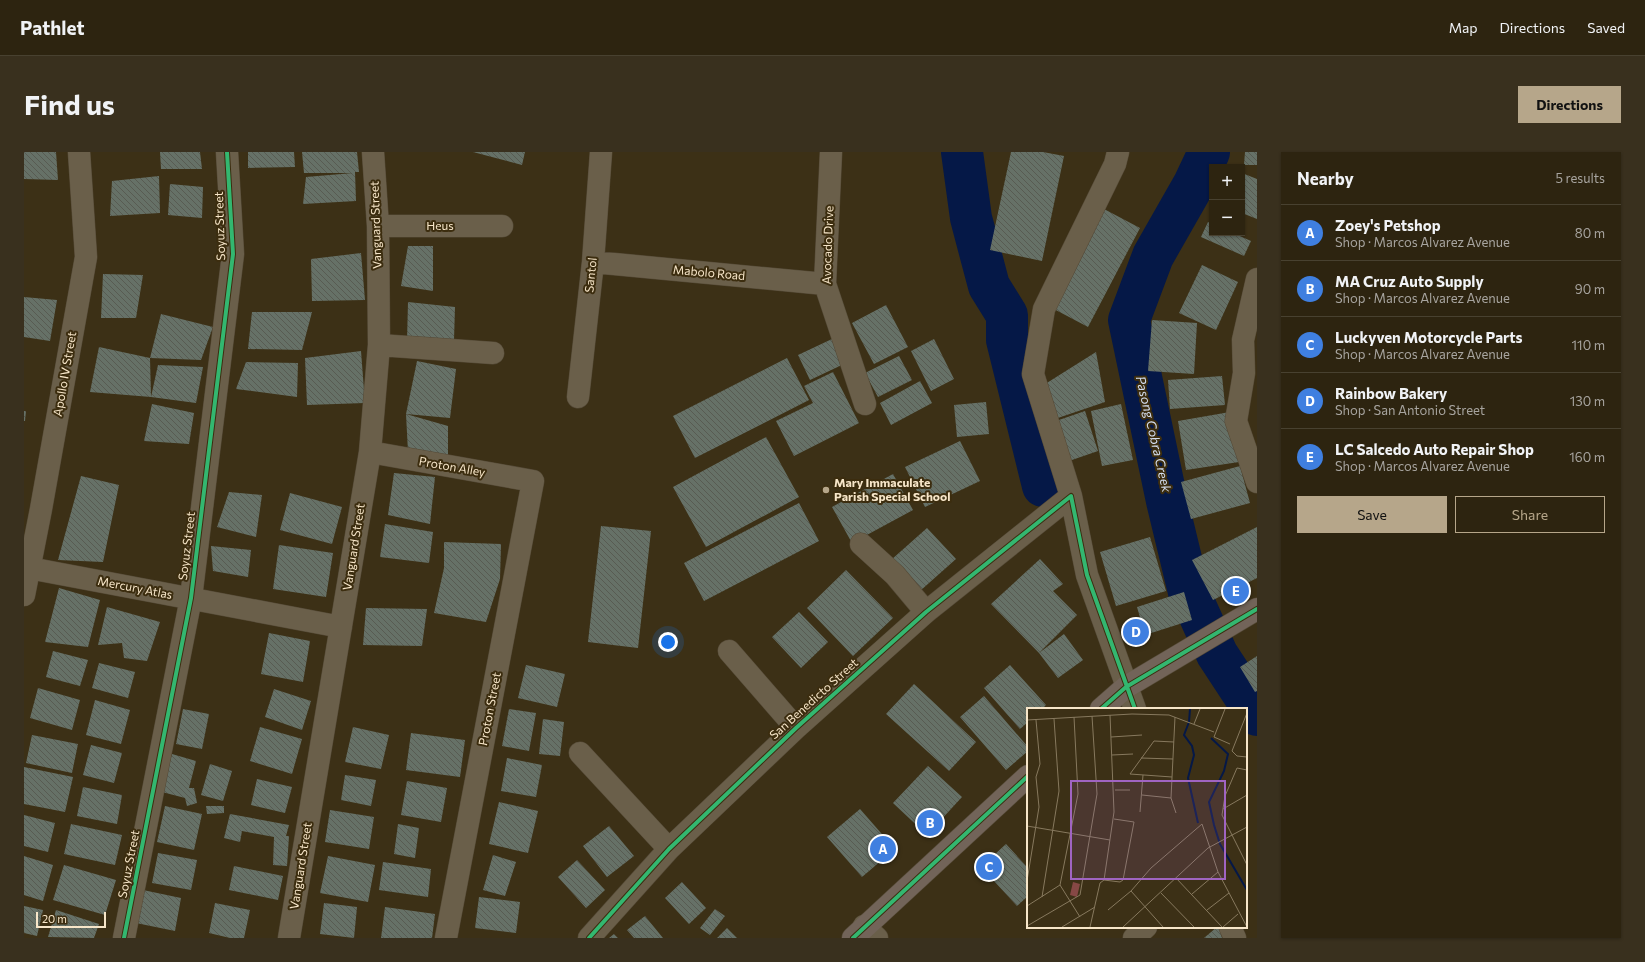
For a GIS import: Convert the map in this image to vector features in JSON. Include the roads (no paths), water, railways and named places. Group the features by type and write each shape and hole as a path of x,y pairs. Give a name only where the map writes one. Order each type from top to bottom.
{"main road":[{"path":"1102,708 1126,687 1257,609"},
{"path":"865,934 1027,777"}],"street":[{"name":"Apollo IV Street","path":"24,595 27,568 86,257 79,152"},
{"name":"Soyuz Street","path":"124,938 191,598 233,254 227,152"},
{"name":"Vanguard Street","path":"289,938 370,452 379,345 378,226 373,152"},
{"name":"Santol","path":"578,397 593,262 602,152"},
{"name":"Avocado Drive","path":"831,152 825,284 865,404"},
{"path":"1118,152 1116,164 1044,309 1033,374 1071,496 1087,575 1135,708"},
{"name":"Heus","path":"378,226 502,226"},
{"name":"Mabolo Road","path":"593,262 825,284"},
{"path":"1257,279 1242,340 1251,369 1236,421 1257,482"},
{"path":"379,345 493,353"},
{"name":"Proton Alley","path":"370,452 533,481"},
{"name":"Proton Street","path":"446,938 533,481"},
{"name":"San Benedicto Street","path":"589,938 669,849 796,728 926,612 1071,496"},
{"path":"861,544 895,575 926,612"},
{"name":"Mercury Atlas","path":"27,568 341,627"},
{"path":"729,651 796,728"},
{"path":"580,753 669,849"},
{"path":"1134,938 1145,928"},
{"path":"1230,928 1235,938"}],"waterway":[{"name":"Pasong Cobra Creek","path":"962,152 971,218 989,286 1007,315 1007,340 1043,486"},
{"name":"Pasong Cobra Creek","path":"1209,152 1194,184 1153,256 1129,320 1167,501 1189,592 1217,654 1257,715"}],"place":[{"name":"Mary Immaculate Parish Special School","path":"826,490"},
{"name":"LC Salcedo Auto Repair Shop","path":"1236,591"},
{"name":"Rainbow Bakery","path":"1136,632"},
{"name":"MA Cruz Auto Supply","path":"930,823"},
{"name":"Zoey's Petshop","path":"883,849"},
{"name":"Luckyven Motorcycle Parts","path":"989,867"}]}
